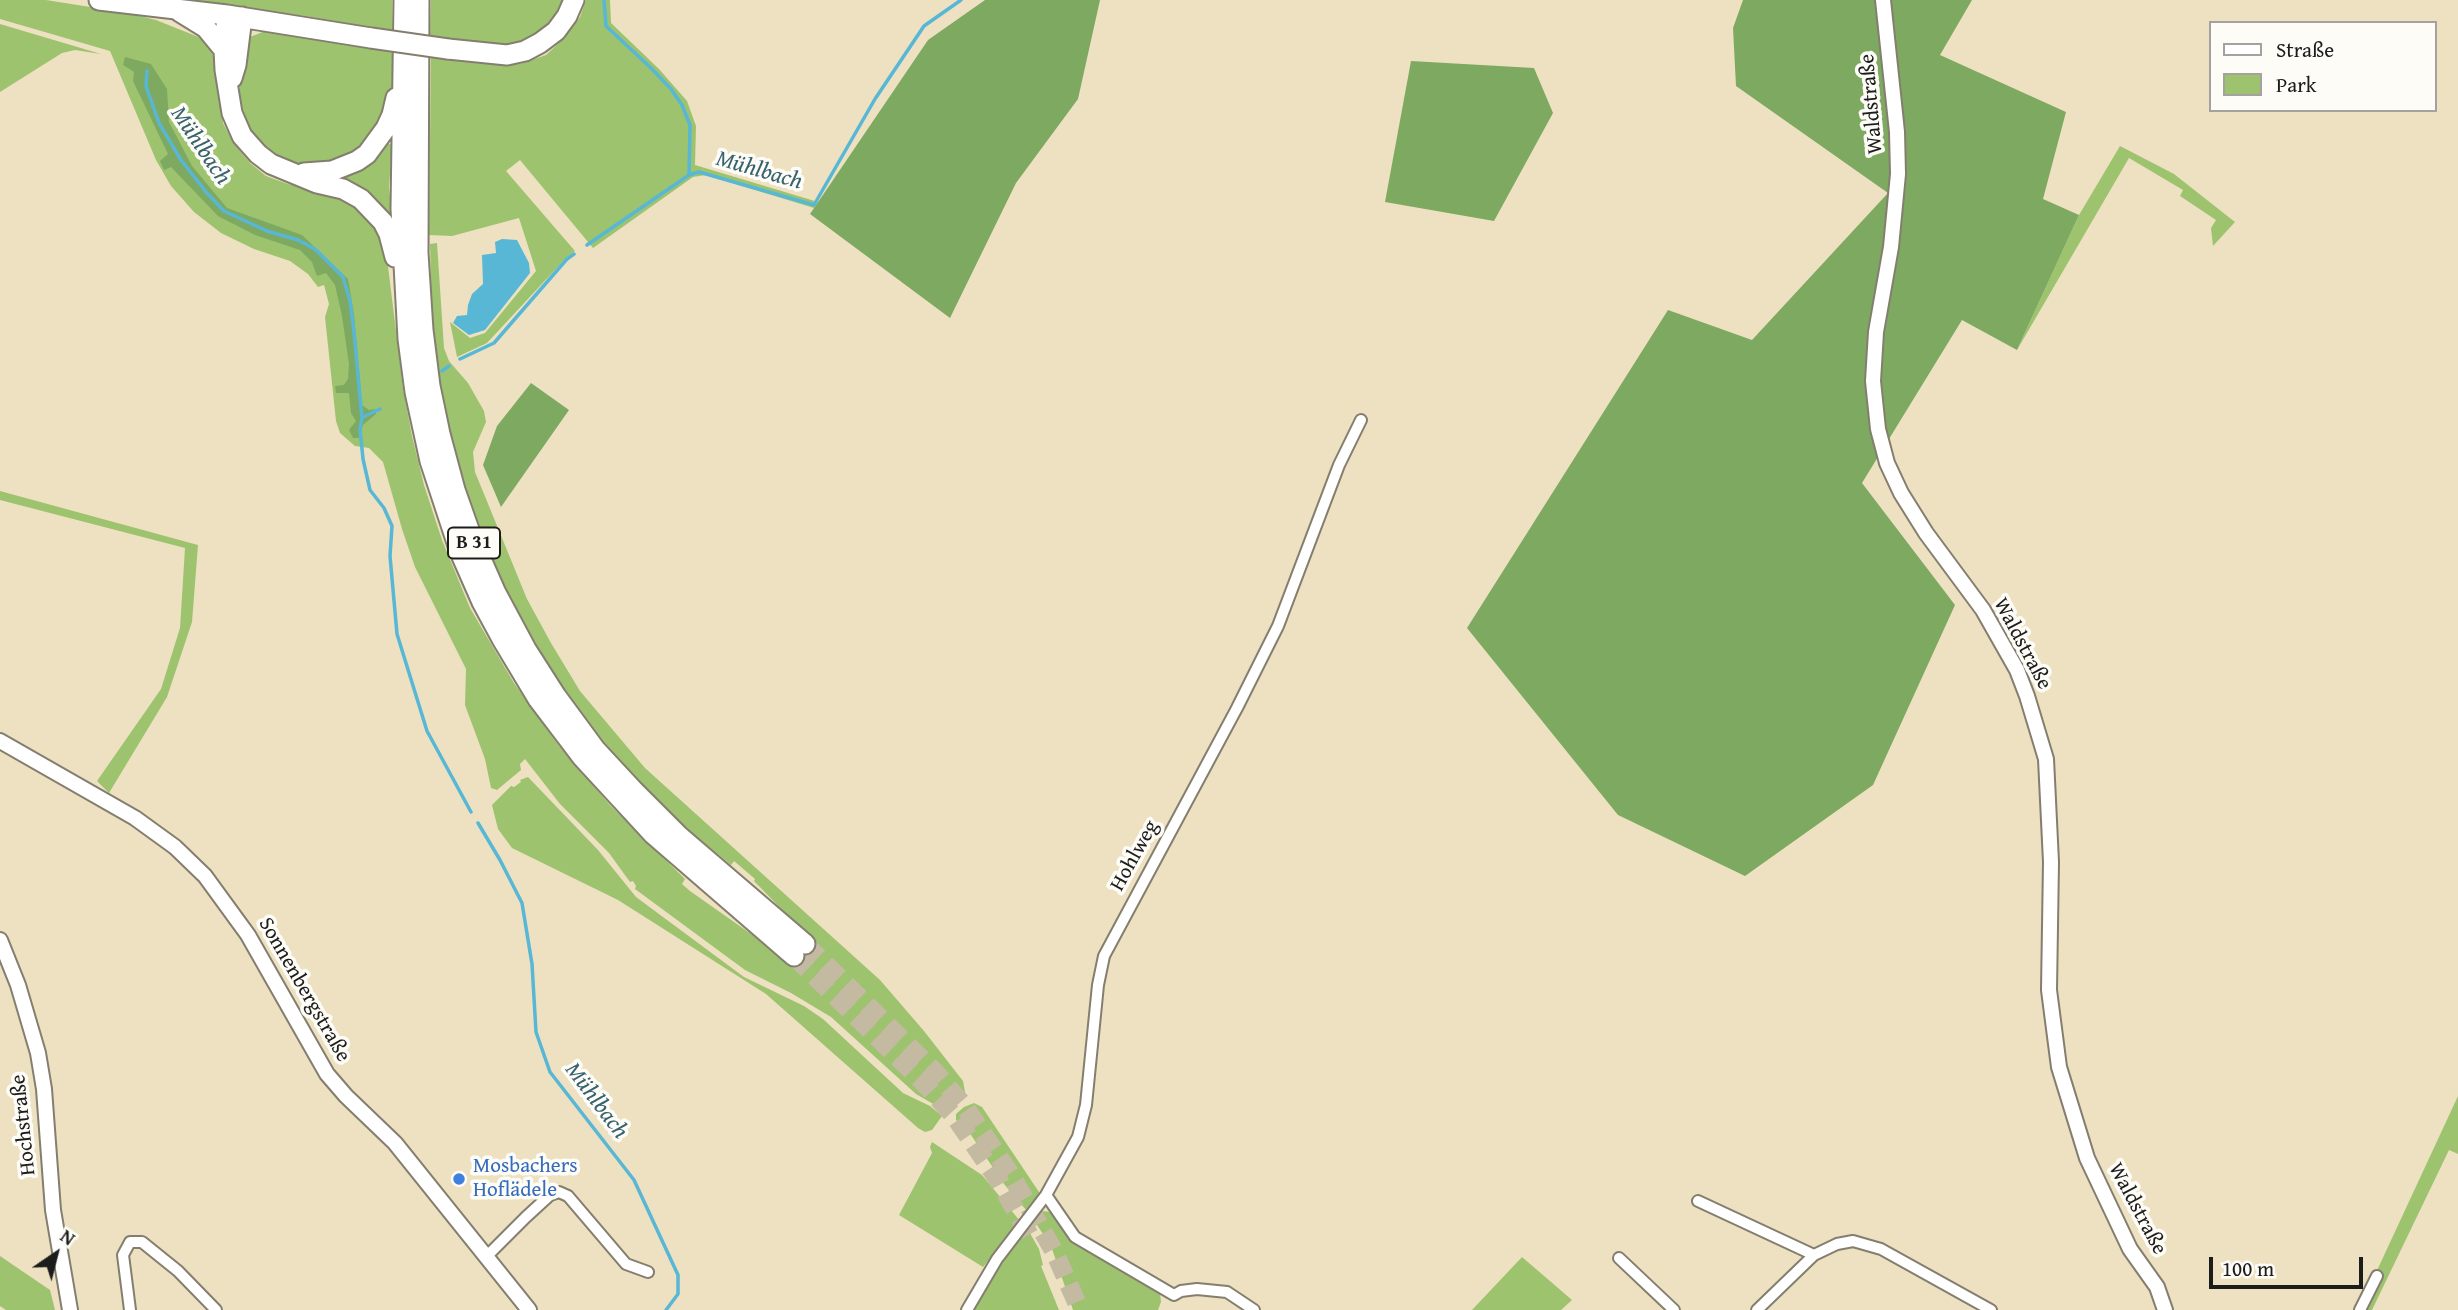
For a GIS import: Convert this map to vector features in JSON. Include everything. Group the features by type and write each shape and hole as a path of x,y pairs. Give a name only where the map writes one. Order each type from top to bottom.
{"highway":[{"path":"99,0 235,16 371,38 506,55 526,51 556,31 574,0"},
{"name":"B 31","path":"404,0 401,209 405,306 415,392 430,461 460,552 482,602 523,676 564,734 620,801 664,844 799,950 679,836 595,749 526,649 496,593 473,541 455,490 440,433 430,386 423,330 418,239 419,0"},
{"path":"176,10 206,28 224,50"},
{"path":"235,16 224,50 225,70 236,124 249,146 271,164 317,183 343,189 361,199 377,214 393,246 405,306"},
{"path":"229,89 236,65 235,16"},
{"path":"295,173 332,170 357,161 367,153 379,139 392,116 402,73"}],"street":[{"name":"Waldstraße","path":"1883,0 1897,132 1898,174 1891,247 1876,332 1873,381 1878,429 1887,463 1901,493 1926,533 1983,610 2017,670 2028,696 2047,771 2051,862 2049,990 2059,1067 2087,1158 2130,1249 2157,1287 2165,1310"},
{"name":"Hohlweg","path":"967,1310 997,1259 1046,1195 1078,1137 1087,1093 1098,985 1104,956 1278,626 1339,465 1361,420"},
{"name":"Sonnenbergstraße","path":"0,741 135,818 175,847 205,876 248,935 327,1074 395,1143 529,1310"},
{"name":"Hochstraße","path":"0,940 18,985 38,1053 44,1088 53,1210 70,1310"},
{"path":"487,1256 550,1195 559,1192 568,1196 626,1264 648,1272"},
{"path":"1046,1195 1075,1237 1174,1295 1181,1291 1197,1289 1227,1292 1254,1310"},
{"path":"1698,1201 1814,1255"},
{"path":"1757,1310 1814,1255 1837,1244 1853,1241 1881,1249 1991,1310"},
{"path":"130,1310 123,1255 130,1242 142,1242 178,1270 216,1310"},
{"path":"1619,1258 1674,1310"},
{"path":"2360,1310 2377,1276"}],"green space":[{"path":"0,0 46,0 128,13 156,20 201,38 210,48 216,63 223,123 234,144 250,163 266,176 288,184 334,194 364,211 385,242 403,388 424,485 442,540 470,608 514,683 559,746 610,805 685,879 682,884 690,891 788,960 797,925 755,879 734,861 731,865 681,824 601,740 556,679 506,590 476,520 461,476 445,413 432,326 430,244 437,243 444,348 449,361 468,383 484,411 486,422 473,452 475,472 527,599 551,643 580,691 645,768 880,980 924,1031 963,1081 965,1092 947,1112 916,1094 831,1017 745,970 635,889 633,881 630,882 609,853 560,804 525,759 520,764 521,770 497,790 491,788 485,759 465,705 466,669 415,567 383,462 369,448 355,446 340,433 336,421 325,317 329,304 324,285 318,287 308,274 290,261 254,249 221,233 194,212 171,186 156,160 110,51 0,19"},
{"path":"172,0 392,0 392,31 305,16"},
{"path":"431,0 564,0 545,33 527,42 507,46 479,46 430,36"},
{"path":"586,0 610,0 611,23 659,69 687,101 696,126 695,165 818,202 814,208 706,175 693,177 593,248 520,160 506,171 575,251 487,343 457,357 450,322 470,338 485,333 536,271 519,218 452,236 429,235 431,55 498,65 520,64 546,55 580,17"},
{"path":"985,0 1100,0 1078,99 1016,183 950,318 810,214 928,40"},
{"path":"1743,0 1972,0 1940,55 2066,112 2043,199 2079,215 2017,350 1962,320 1862,483 1955,605 1873,785 1745,876 1618,815 1467,628 1668,310 1752,340 1888,193 1736,86 1733,28"},
{"path":"0,24 101,54 75,50 62,53 0,92"},
{"path":"265,31 393,50 392,90 387,115 351,159 310,167 293,163 269,151 250,129 241,105 239,84 242,45 250,37"},
{"path":"125,57 151,64 167,89 169,122 192,166 227,208 302,235 348,279 362,405 369,410 375,409 376,414 363,425 359,438 353,438 349,430 356,421 351,413 349,393 336,393 335,386 344,385 348,379 349,364 335,285 326,273 317,276 312,262 300,250 255,235 218,216 171,167 164,170 160,161 168,154 133,81 134,72 123,65"},
{"path":"1411,61 1534,68 1553,113 1494,221 1385,202"},
{"path":"385,142 392,145 389,187 392,215 388,215 333,178"},
{"path":"2120,146 2174,174 2235,222 2213,246 2211,228 2216,220 2180,196 2183,190 2129,158 2017,350 2079,215"},
{"path":"531,383 569,410 501,507 483,465 497,426"},
{"path":"0,491 198,545 192,622 167,697 109,793 97,781 161,689 180,628 185,548 0,500"},
{"path":"528,777 598,850 636,897 744,977 804,1006 823,1019 903,1093 930,1106 942,1116 932,1130 925,1132 918,1128 766,994 618,900 512,848 498,829 492,805 511,786 514,787 520,780"},
{"path":"2458,1096 2458,1154 2449,1150 2372,1310 2364,1310 2367,1292"},
{"path":"974,1103 982,1107 1039,1192 1038,1199 1027,1211 1004,1184 969,1132 956,1120 956,1114"},
{"path":"932,1142 982,1175 1020,1221 983,1267 899,1215 932,1153"},
{"path":"1042,1211 1052,1212 1074,1241 1155,1287 1160,1293 1158,1310 1073,1310 1051,1246 1033,1219"},
{"path":"1027,1228 1039,1249 1043,1265 1041,1266 1059,1310 971,1310 1000,1263"},
{"path":"0,1256 50,1290 55,1310 6,1310 0,1306"},
{"path":"1522,1257 1572,1300 1561,1310 1472,1310"}],"water":[{"path":"502,239 517,240 529,263 530,273 485,330 469,335 453,323 457,316 467,315 472,294 483,284 482,255 496,253 495,242"}],"waterway":[{"path":"604,0 606,26 651,68 682,105 690,125 689,175"},
{"name":"Mühlbach","path":"587,245 689,175 699,172 814,205 875,99 924,26 961,0"},
{"name":"Mühlbach","path":"147,71 146,86 159,123 181,160 224,211 315,249 343,277 350,301 354,332 363,459 370,490 384,508 392,526 390,556 397,634 427,731 471,812"},
{"name":"Mühlbach","path":"460,359 494,343 574,254"},
{"name":"Mühlbach","path":"442,371 449,366"},
{"name":"Mühlbach","path":"363,417 380,409"},
{"name":"Mühlbach","path":"478,823 522,903 532,964 536,1032 550,1072 634,1180 678,1275 678,1294 666,1310"}],"tunnel":[{"path":"805,944 935,1072 965,1107 1011,1175 1055,1253 1080,1310"},
{"path":"794,956 923,1082 955,1117 999,1181 1032,1240"}],"place":[{"name":"Mosbachers Hoflädele","path":"459,1179"}]}
